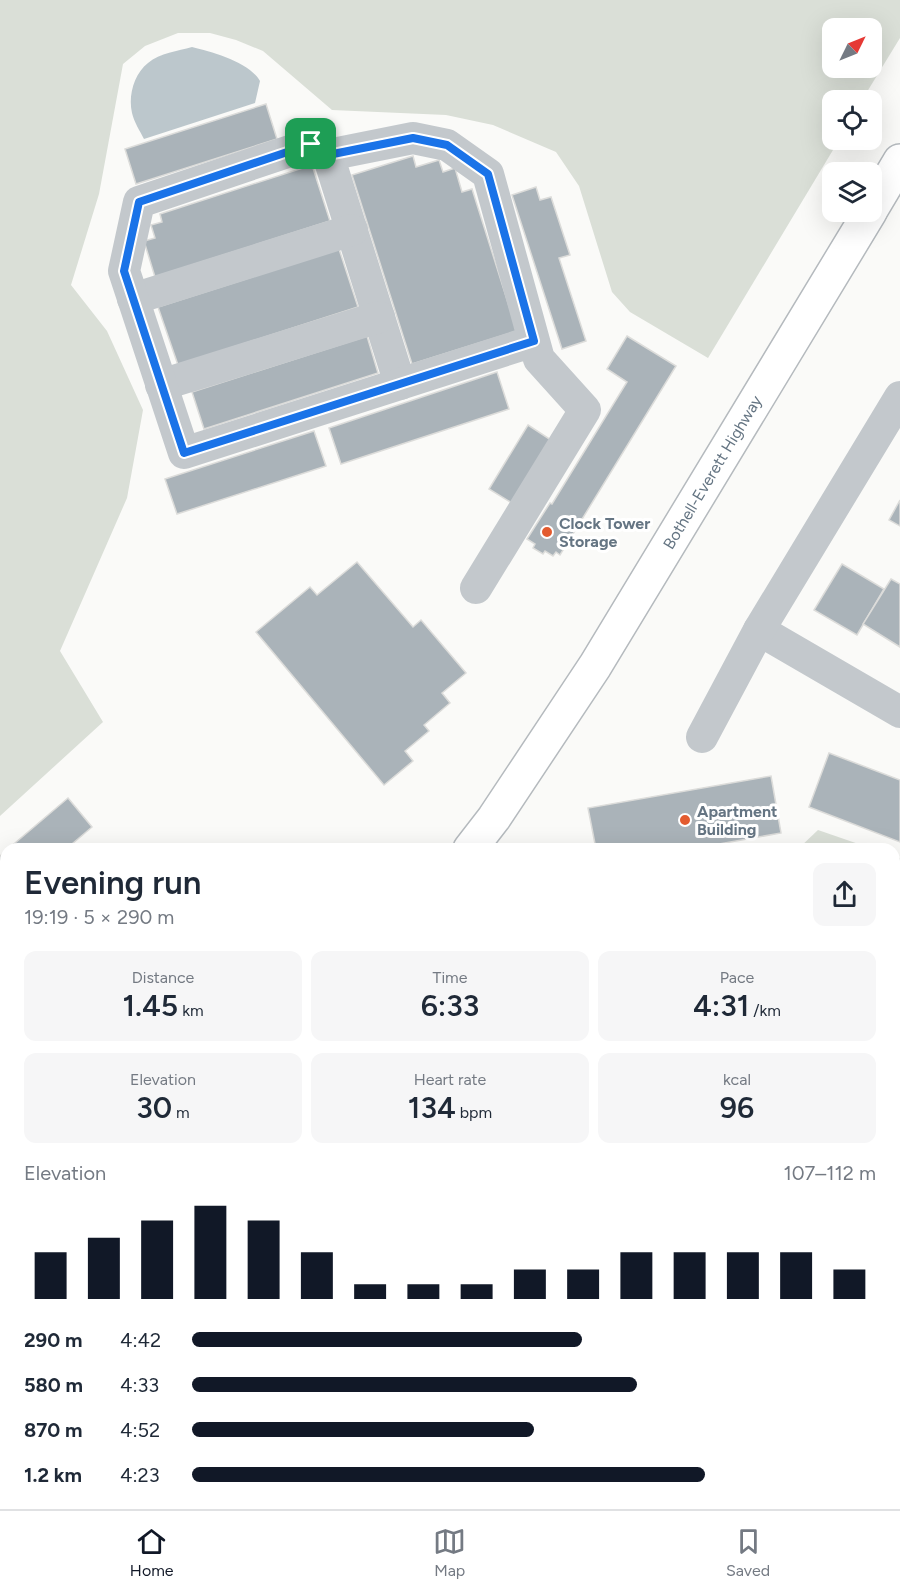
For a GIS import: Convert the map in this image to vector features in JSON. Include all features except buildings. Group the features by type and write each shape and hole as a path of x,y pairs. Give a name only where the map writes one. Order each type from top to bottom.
{"main road":[{"name":"Bothell-Everett Highway","path":"882,191 900,161"},
{"name":"Bothell-Everett Highway","path":"475,843 494,818 595,666 864,222"}],"street":[{"path":"328,155 413,138 447,145 488,174 539,359 585,410 476,588"},
{"path":"400,384 328,155 311,144 139,202 124,271 184,453 400,384 534,341"},
{"path":"133,299 352,230"},
{"path":"161,385 379,317"},
{"path":"702,737 759,630 900,397"},
{"path":"759,630 900,712"}],"shaded area":[{"path":"0,0 900,0 900,38 882,67 882,18 822,18 822,78 875,78 868,90 822,90 822,150 833,150 826,162 822,162 822,168 708,358 630,312 612,292 579,186 556,152 493,125 446,115 332,110 263,51 210,33 178,33 145,46 123,64 99,194 71,285 107,331 143,410 127,498 60,651 103,722 0,816"},
{"path":"192,47 230,59 255,74 260,81 255,103 144,139 134,120 131,106 132,93 139,73 158,57"},
{"path":"818,830 856,843 804,843"}],"place":[{"name":"Clock Tower Storage","path":"547,532"},
{"name":"Apartment Building","path":"685,820"}],"route":[{"path":"413,138 447,145 488,174 534,341 184,453 124,271 139,202 311,144 328,155 413,138"}]}
